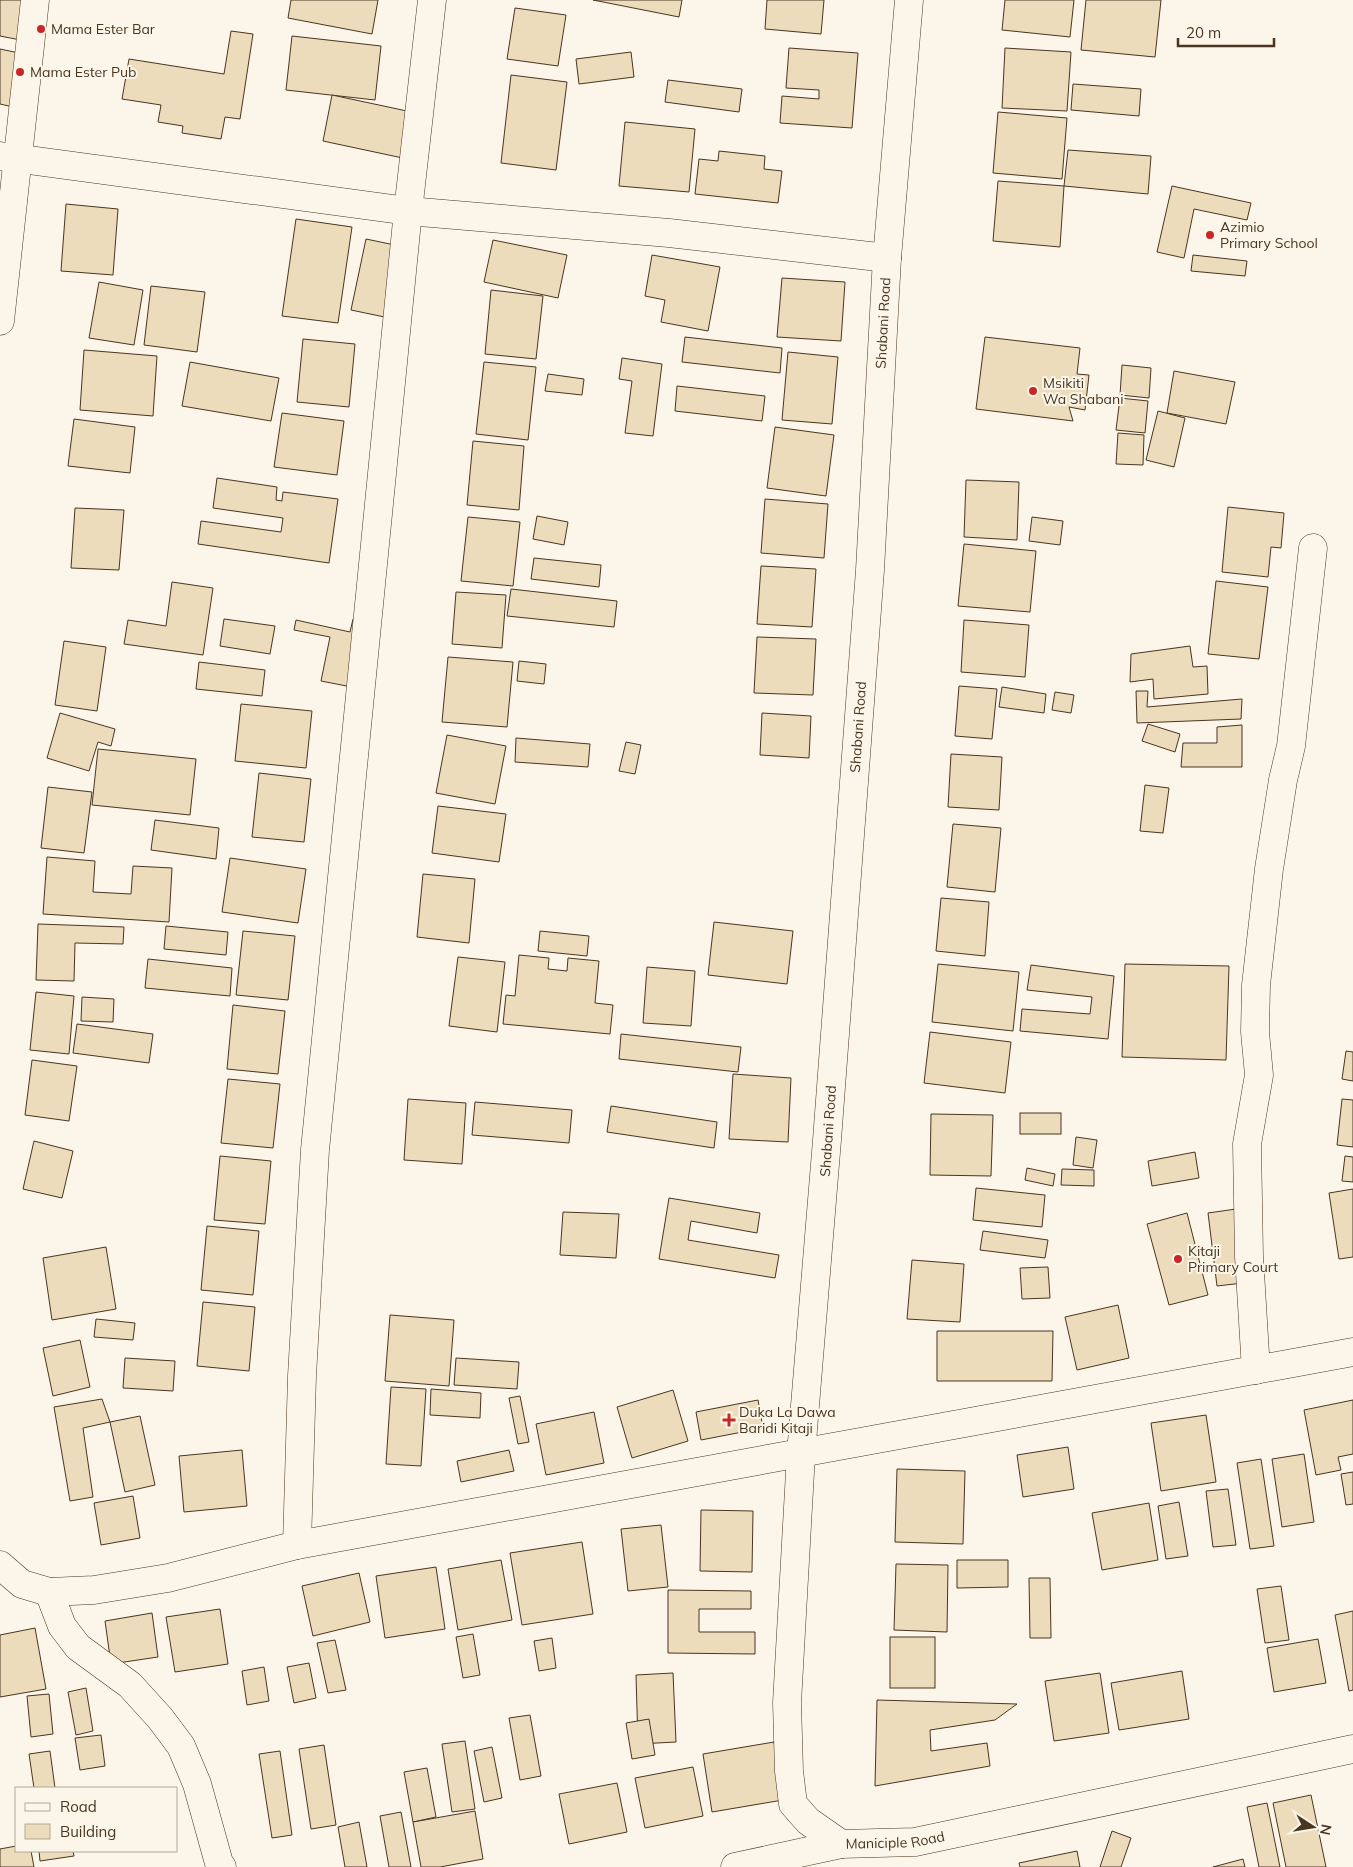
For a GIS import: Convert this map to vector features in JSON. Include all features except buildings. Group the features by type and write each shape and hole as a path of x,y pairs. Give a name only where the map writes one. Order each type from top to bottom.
{"street":[{"path":"0,321 9,157 35,0"},
{"path":"297,1545 302,1376 316,1150 408,211 432,0"},
{"name":"Shabani Road","path":"801,1454 870,570 887,258 908,0"},
{"path":"9,157 408,211 669,234 887,258"},
{"path":"1256,1370 1249,1256 1247,1144 1259,1075 1255,1032 1256,985 1269,869 1290,746 1313,548"},
{"path":"0,1565 22,1584 49,1592 94,1590 168,1578 297,1545 1353,1352"},
{"name":"Maniciple Road","path":"801,1454 788,1703 789,1771 793,1804 808,1821 842,1844 915,1842 1353,1749"},
{"path":"49,1592 62,1626 78,1647 130,1685 160,1718 181,1746 197,1784 219,1863 222,1867"},
{"path":"735,1867 842,1844"}],"place":[{"name":"Mama Ester Bar","path":"41,29"},
{"name":"Mama Ester Pub","path":"20,72"},
{"name":"Azimio Primary School","path":"1210,235"},
{"name":"Msikiti Wa Shabani","path":"1033,391"},
{"name":"Kitaji Primary Court","path":"1178,1259"},
{"name":"Duka La Dawa Baridi Kitaji","path":"729,1420"}]}
